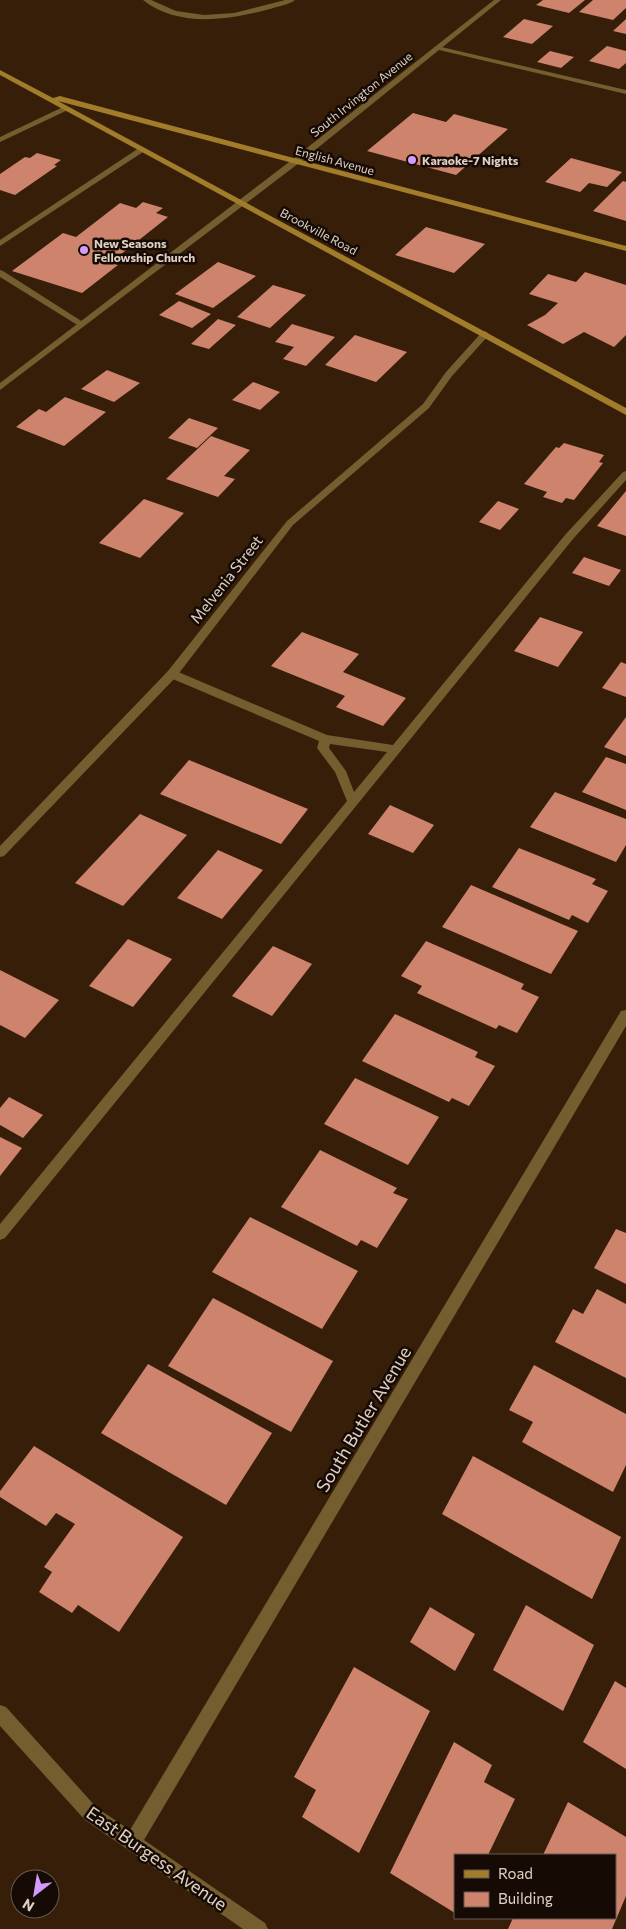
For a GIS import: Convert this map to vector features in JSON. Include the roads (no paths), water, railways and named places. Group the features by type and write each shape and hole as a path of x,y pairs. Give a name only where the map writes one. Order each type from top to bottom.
{"street":[{"path":"146,0 174,13 206,17 259,11 292,0"},
{"name":"South Irvington Avenue","path":"0,387 296,161 498,0"},
{"path":"437,48 626,92"},
{"name":"Brookville Road","path":"0,72 626,412"},
{"name":"English Avenue","path":"38,93 626,249"},
{"path":"0,140 66,108"},
{"path":"0,244 142,150"},
{"path":"0,273 82,324"},
{"name":"Melvenia Street","path":"0,853 172,674 290,523 426,406 449,374 485,334"},
{"path":"0,1234 569,537 626,474"},
{"path":"172,674 325,739 395,749"},
{"path":"325,739 323,748 340,771 353,803"},
{"name":"South Butler Avenue","path":"132,1843 626,1015"},
{"name":"East Burgess Avenue","path":"0,1713 84,1808 259,1929"}],"place":[{"name":"Karaoke-7 Nights","path":"412,160"},
{"name":"New Seasons Fellowship Church","path":"84,250"}]}
